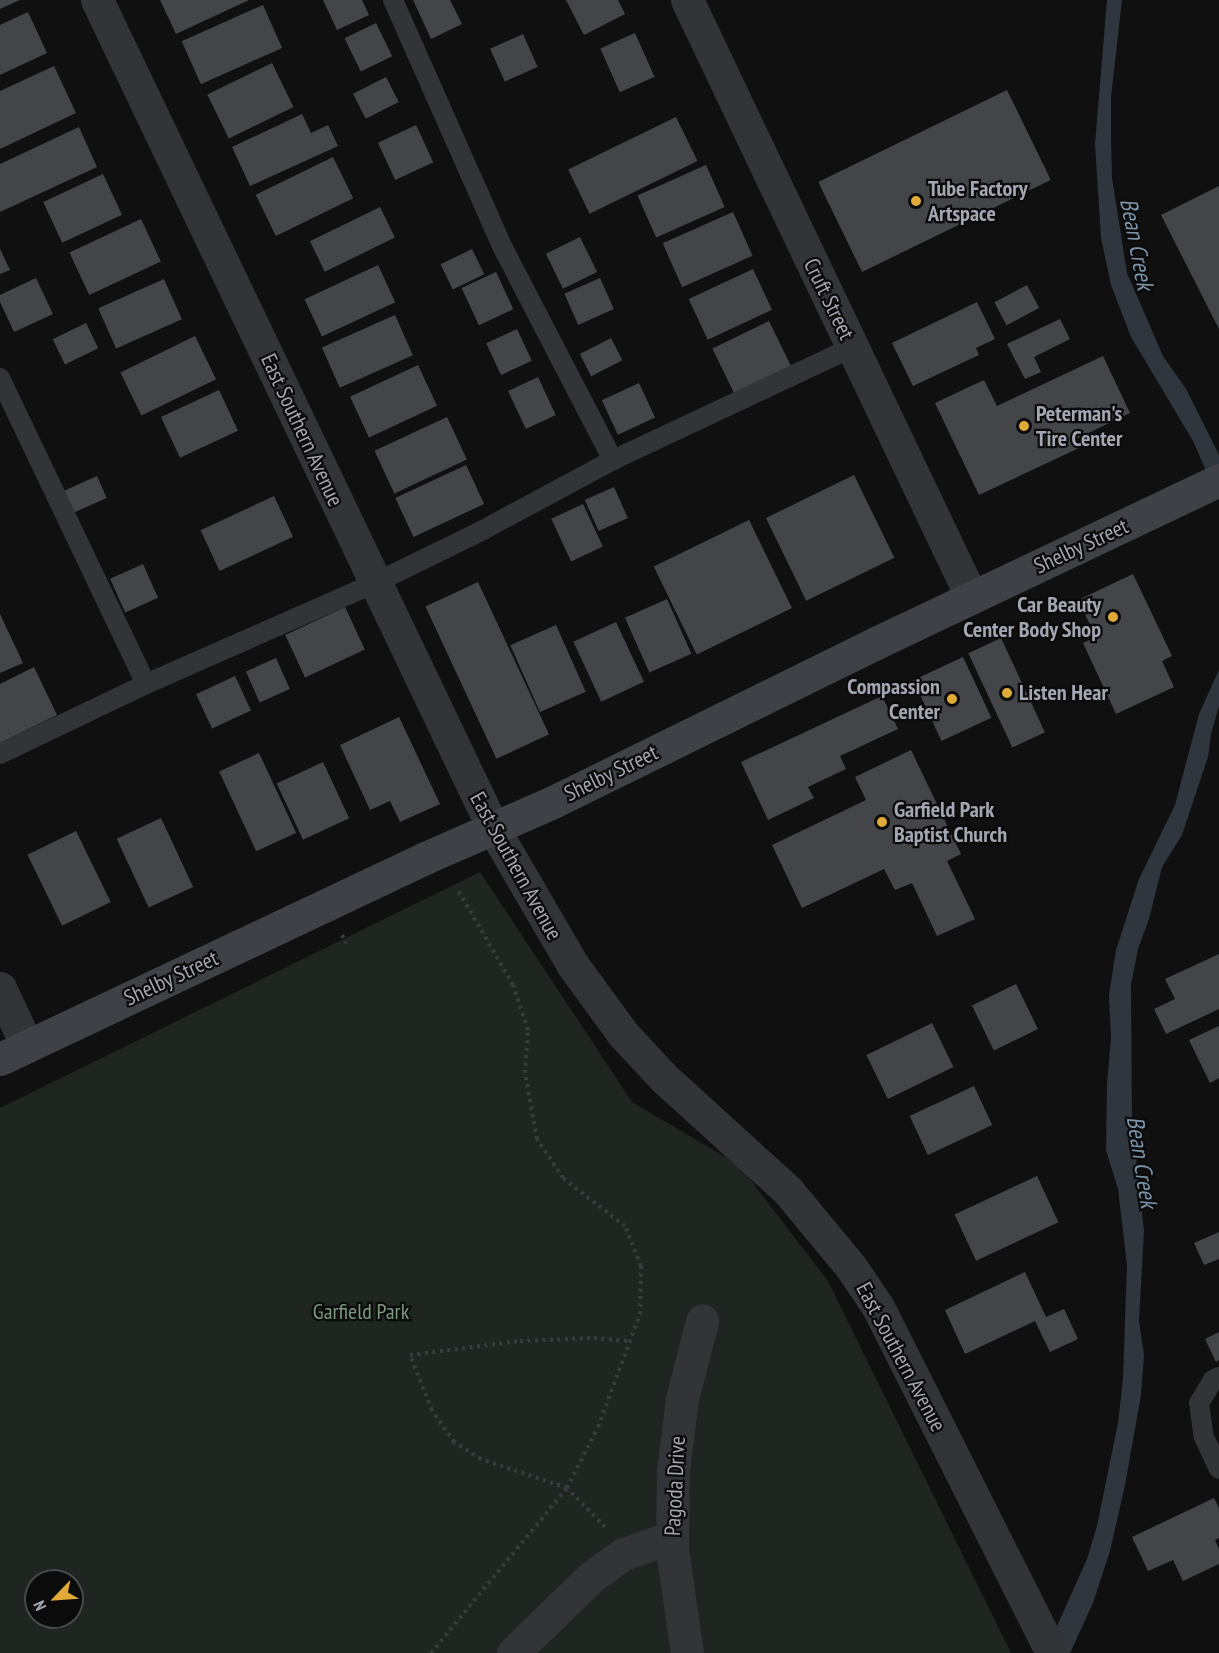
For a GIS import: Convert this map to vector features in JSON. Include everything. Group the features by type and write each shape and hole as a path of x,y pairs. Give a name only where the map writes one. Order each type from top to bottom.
{"main road":[{"name":"Shelby Street","path":"14,1052 493,828 1219,480"}],"street":[{"name":"East Southern Avenue","path":"97,0 493,828 572,964 623,1034 664,1078 788,1191 852,1267 878,1307 1052,1653"},
{"name":"Cruft Street","path":"687,0 972,598"},
{"path":"0,988 14,1052"},
{"name":"Pagoda Drive","path":"687,1653 679,1609 672,1537 676,1435 689,1366 702,1321"},
{"path":"513,1653 590,1578 623,1554 672,1537"}],"lane":[{"path":"393,0 503,248 612,460"},
{"path":"0,754 146,684 375,584 483,530 612,460 852,347"},
{"path":"0,378 146,684"},
{"path":"1219,1377 1213,1380 1199,1403 1204,1437 1219,1469"}],"path":[{"path":"431,1653 567,1488 598,1427 640,1314 641,1266 625,1226 563,1178 537,1139 525,1073 528,1030 513,985 458,890"},
{"path":"623,1554 601,1520 567,1488 481,1459 454,1442 432,1410 410,1355 520,1341 594,1338 630,1341"}],"green space":[{"name":"Garfield Park","path":"480,872 632,1102 739,1165 828,1281 1011,1653 0,1653 0,1108"}],"shaded area":[{"name":"Bean Creek","path":"1107,0 1122,0 1111,97 1111,139 1112,178 1127,273 1163,356 1186,389 1219,455 1219,500 1193,441 1131,337 1111,285 1101,238 1095,144"},
{"name":"Bean Creek","path":"1219,670 1219,706 1211,734 1208,757 1182,835 1162,867 1149,919 1138,949 1131,985 1132,1122 1144,1231 1139,1321 1144,1355 1141,1395 1125,1485 1110,1551 1093,1603 1070,1653 1045,1653 1087,1559 1097,1526 1118,1423 1123,1379 1127,1265 1118,1189 1106,1150 1107,1083 1111,1038 1109,995 1116,950 1139,879 1175,805 1199,714"}],"building":[{"path":"0,0 20,0 0,9"},
{"path":"160,0 249,0 176,34"},
{"path":"323,0 362,0 369,15 337,30"},
{"path":"413,0 450,0 462,24 431,39"},
{"path":"566,0 618,0 625,14 584,35"},
{"path":"263,5 282,48 201,84 182,41"},
{"path":"28,12 47,53 0,75 0,25"},
{"path":"376,23 392,56 361,72 345,38"},
{"path":"635,33 655,77 620,92 600,48"},
{"path":"523,34 538,67 505,82 490,49"},
{"path":"272,63 293,107 229,139 207,95"},
{"path":"54,66 76,113 0,149 0,91"},
{"path":"386,77 399,102 366,119 353,94"},
{"name":"Tube Factory Artspace","path":"1007,90 1051,180 862,272 818,182"},
{"path":"302,114 311,133 328,125 338,146 250,186 232,147"},
{"path":"676,117 697,161 590,214 568,170"},
{"path":"416,125 433,162 395,180 378,143"},
{"path":"79,127 97,167 0,212 0,164"},
{"path":"333,157 353,198 276,236 256,195"},
{"path":"706,165 725,207 656,238 637,196"},
{"path":"103,174 122,215 62,243 43,202"},
{"path":"1219,186 1219,329 1161,215"},
{"path":"380,207 395,238 325,272 310,241"},
{"path":"733,212 753,256 682,287 663,243"},
{"path":"141,219 161,262 89,295 69,252"},
{"path":"580,237 597,272 563,289 546,254"},
{"path":"0,249 10,270 0,274"},
{"path":"472,249 484,274 453,290 441,264"},
{"path":"378,265 395,302 322,336 305,299"},
{"path":"753,269 772,310 708,340 689,299"},
{"path":"496,272 513,309 479,325 462,288"},
{"path":"36,278 53,314 14,332 0,302 0,295"},
{"path":"600,278 614,309 578,325 564,294"},
{"path":"164,279 182,319 116,348 98,308"},
{"path":"1027,285 1039,308 1007,325 994,302"},
{"path":"977,302 995,339 976,348 979,355 913,386 892,343"},
{"path":"395,315 413,355 340,388 322,348"},
{"path":"1060,319 1070,339 1034,357 1041,372 1025,379 1007,344"},
{"path":"769,321 791,367 735,394 712,349"},
{"path":"86,323 98,348 65,364 53,339"},
{"path":"517,329 532,361 501,375 486,343"},
{"path":"195,336 216,379 141,416 120,372"},
{"path":"611,338 622,360 591,376 580,354"},
{"name":"Peterman's Tire Center","path":"1103,356 1130,413 1074,440 1079,448 979,495 935,403 984,380 997,406"},
{"path":"418,365 437,406 369,437 350,397"},
{"path":"538,377 556,415 526,429 508,391"},
{"path":"639,383 655,417 618,435 602,400"},
{"path":"219,390 238,431 180,458 161,417"},
{"path":"447,417 467,460 394,493 374,451"},
{"path":"466,465 484,504 413,537 395,498"},
{"path":"854,475 894,558 806,601 766,518"},
{"path":"97,476 107,498 74,513 64,491"},
{"path":"614,487 628,518 599,531 585,500"},
{"path":"274,496 293,537 220,571 201,530"},
{"path":"583,504 603,547 571,561 551,519"},
{"path":"749,520 792,608 697,655 654,566"},
{"path":"143,564 158,598 125,612 110,579"},
{"path":"1133,574 1172,656 1162,661 1174,687 1116,714 1083,643 1096,637 1078,600"},
{"path":"478,582 549,734 496,759 425,607"},
{"path":"667,599 691,654 649,673 625,618"},
{"path":"345,607 365,650 305,677 285,635"},
{"path":"0,614 23,663 0,673"},
{"path":"616,622 644,682 601,702 573,642"},
{"path":"556,625 586,692 540,712 510,645"},
{"name":"Listen Hear","path":"1001,638 1045,732 1012,747 968,653"},
{"name":"Compassion Center","path":"963,657 991,718 941,741 913,680"},
{"path":"276,658 290,689 260,702 246,671"},
{"path":"34,667 57,715 0,743 0,684"},
{"path":"235,676 251,710 212,729 196,694"},
{"path":"882,696 898,729 840,756 846,769 808,787 814,798 768,820 741,762"},
{"path":"399,717 440,804 400,822 390,801 370,810 340,745"},
{"name":"Garfield Park Baptist Church","path":"911,750 961,854 947,861 975,919 937,936 912,883 895,890 884,869 802,908 772,845 866,800 855,777"},
{"path":"259,753 296,833 256,851 219,772"},
{"path":"323,762 349,818 303,840 277,784"},
{"path":"161,818 193,887 149,908 117,839"},
{"path":"76,831 111,902 62,926 27,855"},
{"path":"1219,954 1219,1009 1166,1034 1154,1009 1175,999 1165,979"},
{"path":"1016,984 1038,1029 994,1050 972,1005"},
{"path":"932,1023 953,1067 888,1099 866,1055"},
{"path":"1219,1026 1219,1078 1210,1083 1189,1040"},
{"path":"974,1086 992,1125 928,1155 910,1116"},
{"path":"1037,1176 1059,1222 976,1261 955,1214"},
{"path":"1219,1232 1219,1259 1204,1265 1194,1243"},
{"path":"1025,1272 1046,1317 1064,1309 1078,1339 1050,1352 1035,1321 965,1354 945,1310"},
{"path":"1219,1332 1219,1360 1216,1362 1205,1339"},
{"path":"1214,1498 1219,1508 1219,1538 1215,1540 1219,1549 1219,1564 1183,1581 1173,1560 1148,1571 1132,1537"}],"place":[{"name":"Tube Factory Artspace","path":"916,201"},
{"name":"Peterman's Tire Center","path":"1024,426"},
{"name":"Car Beauty Center Body Shop","path":"1113,617"},
{"name":"Listen Hear","path":"1007,693"},
{"name":"Compassion Center","path":"952,699"},
{"name":"Garfield Park Baptist Church","path":"882,822"}]}
